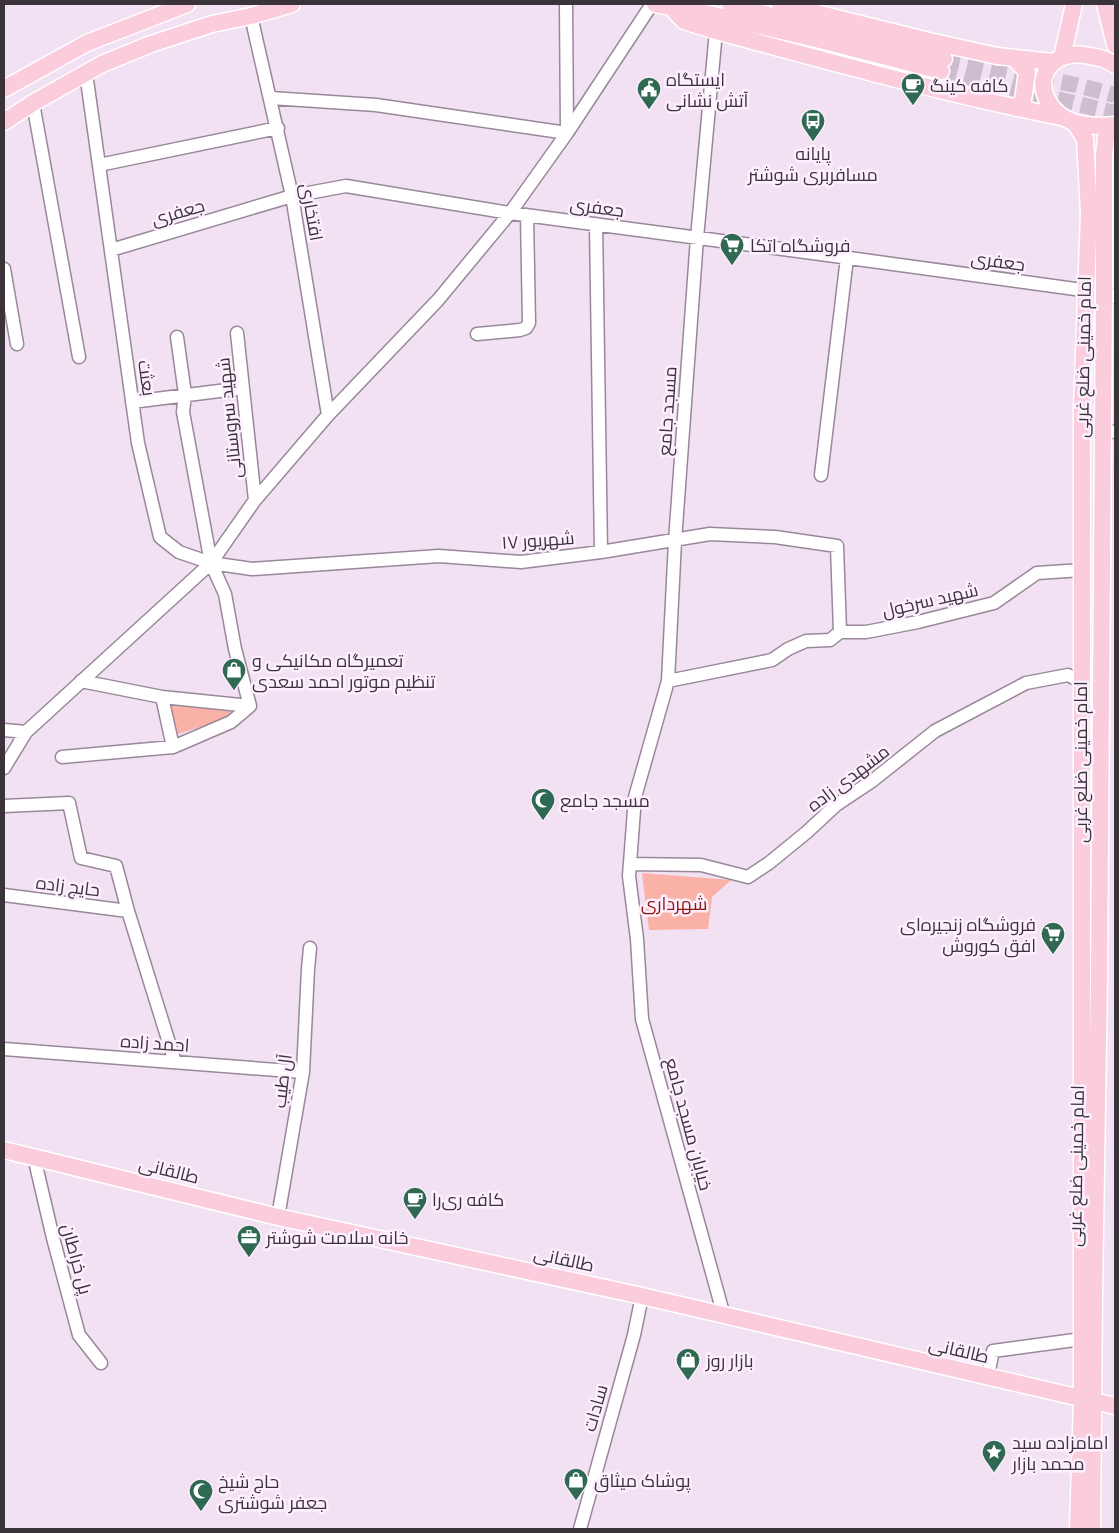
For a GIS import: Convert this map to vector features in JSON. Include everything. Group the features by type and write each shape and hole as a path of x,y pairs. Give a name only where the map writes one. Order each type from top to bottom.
{"main road":[{"path":"4,89 87,42 187,4"},
{"path":"4,122 33,103 102,64 152,44 212,24 252,16 292,4"},
{"path":"654,4 701,12 832,43 942,65 730,4"},
{"path":"780,4 998,56 1057,60 1078,54 1108,59 1115,65"},
{"path":"1057,60 1074,4"},
{"path":"1105,4 1115,45"},
{"path":"672,8 684,21 716,31 920,85 1099,127 1115,125"},
{"path":"1014,58 1027,72 1024,100 1017,108"},
{"name":"امام خمینی ضلع غربی","path":"1057,60 1045,74 1043,88 1050,106 1068,120 1085,139 1089,212 1082,409 1082,1339 1088,1400"},
{"name":"امام خمینی ضلع غربی","path":"1088,1400 1100,682 1109,432 1110,295 1104,156 1106,137 1115,125"},
{"name":"طالقانی","path":"4,1150 278,1217 642,1296 1115,1406"},
{"path":"1078,1529 1088,1400"},
{"path":"1088,1400 1092,1529"}],"street":[{"path":"566,4 566,133"},
{"path":"4,768 26,732 211,563 255,500 328,415 438,300 510,213 654,4"},
{"name":"افتخاری","path":"252,16 292,196 328,415"},
{"name":"مسجد جامع","path":"636,939 629,876 635,797 668,681 675,541 697,238 716,31"},
{"name":"بعثت","path":"86,73 138,443 160,538 178,552 211,563"},
{"path":"271,98 376,105 566,133"},
{"path":"33,103 79,357"},
{"path":"99,165 278,128"},
{"path":"1087,154 1091,150 1096,149 1102,152 1104,156"},
{"name":"جعفری","path":"111,250 292,196 346,186 510,213 1110,295"},
{"path":"477,334 520,330 526,328 529,323 527,215"},
{"path":"596,224 601,552"},
{"path":"821,475 847,258"},
{"path":"4,270 17,344"},
{"name":"شهید سروستانی","path":"237,333 255,500"},
{"path":"177,337 185,394 182,412 211,563 225,594 235,648 250,706"},
{"path":"132,402 244,388"},
{"name":"۱۷ شهریور","path":"211,563 252,569 439,556 521,562 601,552 710,534 775,537 837,546 840,632"},
{"name":"شهید سرخول","path":"840,632 866,632 918,622 994,603 1036,573 1082,570"},
{"path":"668,681 772,660 806,641 830,640 840,632"},
{"name":"مشهدی زاده","path":"630,864 701,865 748,877 769,863 807,832 836,805 872,781 935,731 1026,683 1068,675 1082,682"},
{"path":"81,681 162,696 250,706"},
{"path":"1082,682 1100,682"},
{"path":"162,696 173,747"},
{"path":"62,757 173,747 231,722 250,706"},
{"path":"4,730 26,732"},
{"path":"4,806 69,803 81,858 116,866 128,911 176,1062"},
{"name":"حایج زاده","path":"4,895 128,911"},
{"name":"خیابان مسجد جامع","path":"636,939 642,1019 724,1316"},
{"name":"آل طیب","path":"278,1217 303,1072 310,948"},
{"name":"احمد زاده","path":"4,1049 303,1072"},
{"name":"پل خراطان","path":"34,1157 52,1238 79,1335 101,1363"},
{"name":"سادات","path":"580,1529 634,1335 642,1296"},
{"path":"989,1370 993,1351 1082,1339"}],"green space":[{"path":"170,706 229,708 230,714 222,720 175,735"},
{"name":"شهرداری","path":"642,873 731,880 712,897 708,929 649,930"}],"tunnel":[{"path":"944,59 1076,85 1115,95"},
{"path":"941,71 1115,113"}],"place":[{"name":"کافه کینگ","path":"913,106"},
{"name":"ایستگاه آتش نشانی","path":"649,110"},
{"name":"پایانه مسافربری شوشتر","path":"813,142"},
{"name":"فروشگاه اتکا","path":"732,266"},
{"name":"تعمیرگاه مکانیکی و تنظیم موتور احمد سعدی","path":"234,691"},
{"name":"مسجد جامع","path":"543,821"},
{"name":"فروشگاه زنجیره‌ای افق کوروش","path":"1053,955"},
{"name":"کافه‌ ری‌را","path":"415,1220"},
{"name":"خانه سلامت شوشتر","path":"249,1258"},
{"name":"بازار روز","path":"688,1381"},
{"name":"امامزاده سید محمد بازار","path":"994,1473"},
{"name":"پوشاک میثاق","path":"576,1501"},
{"name":"حاج شیخ جعفر شوشتری","path":"201,1512"}]}
